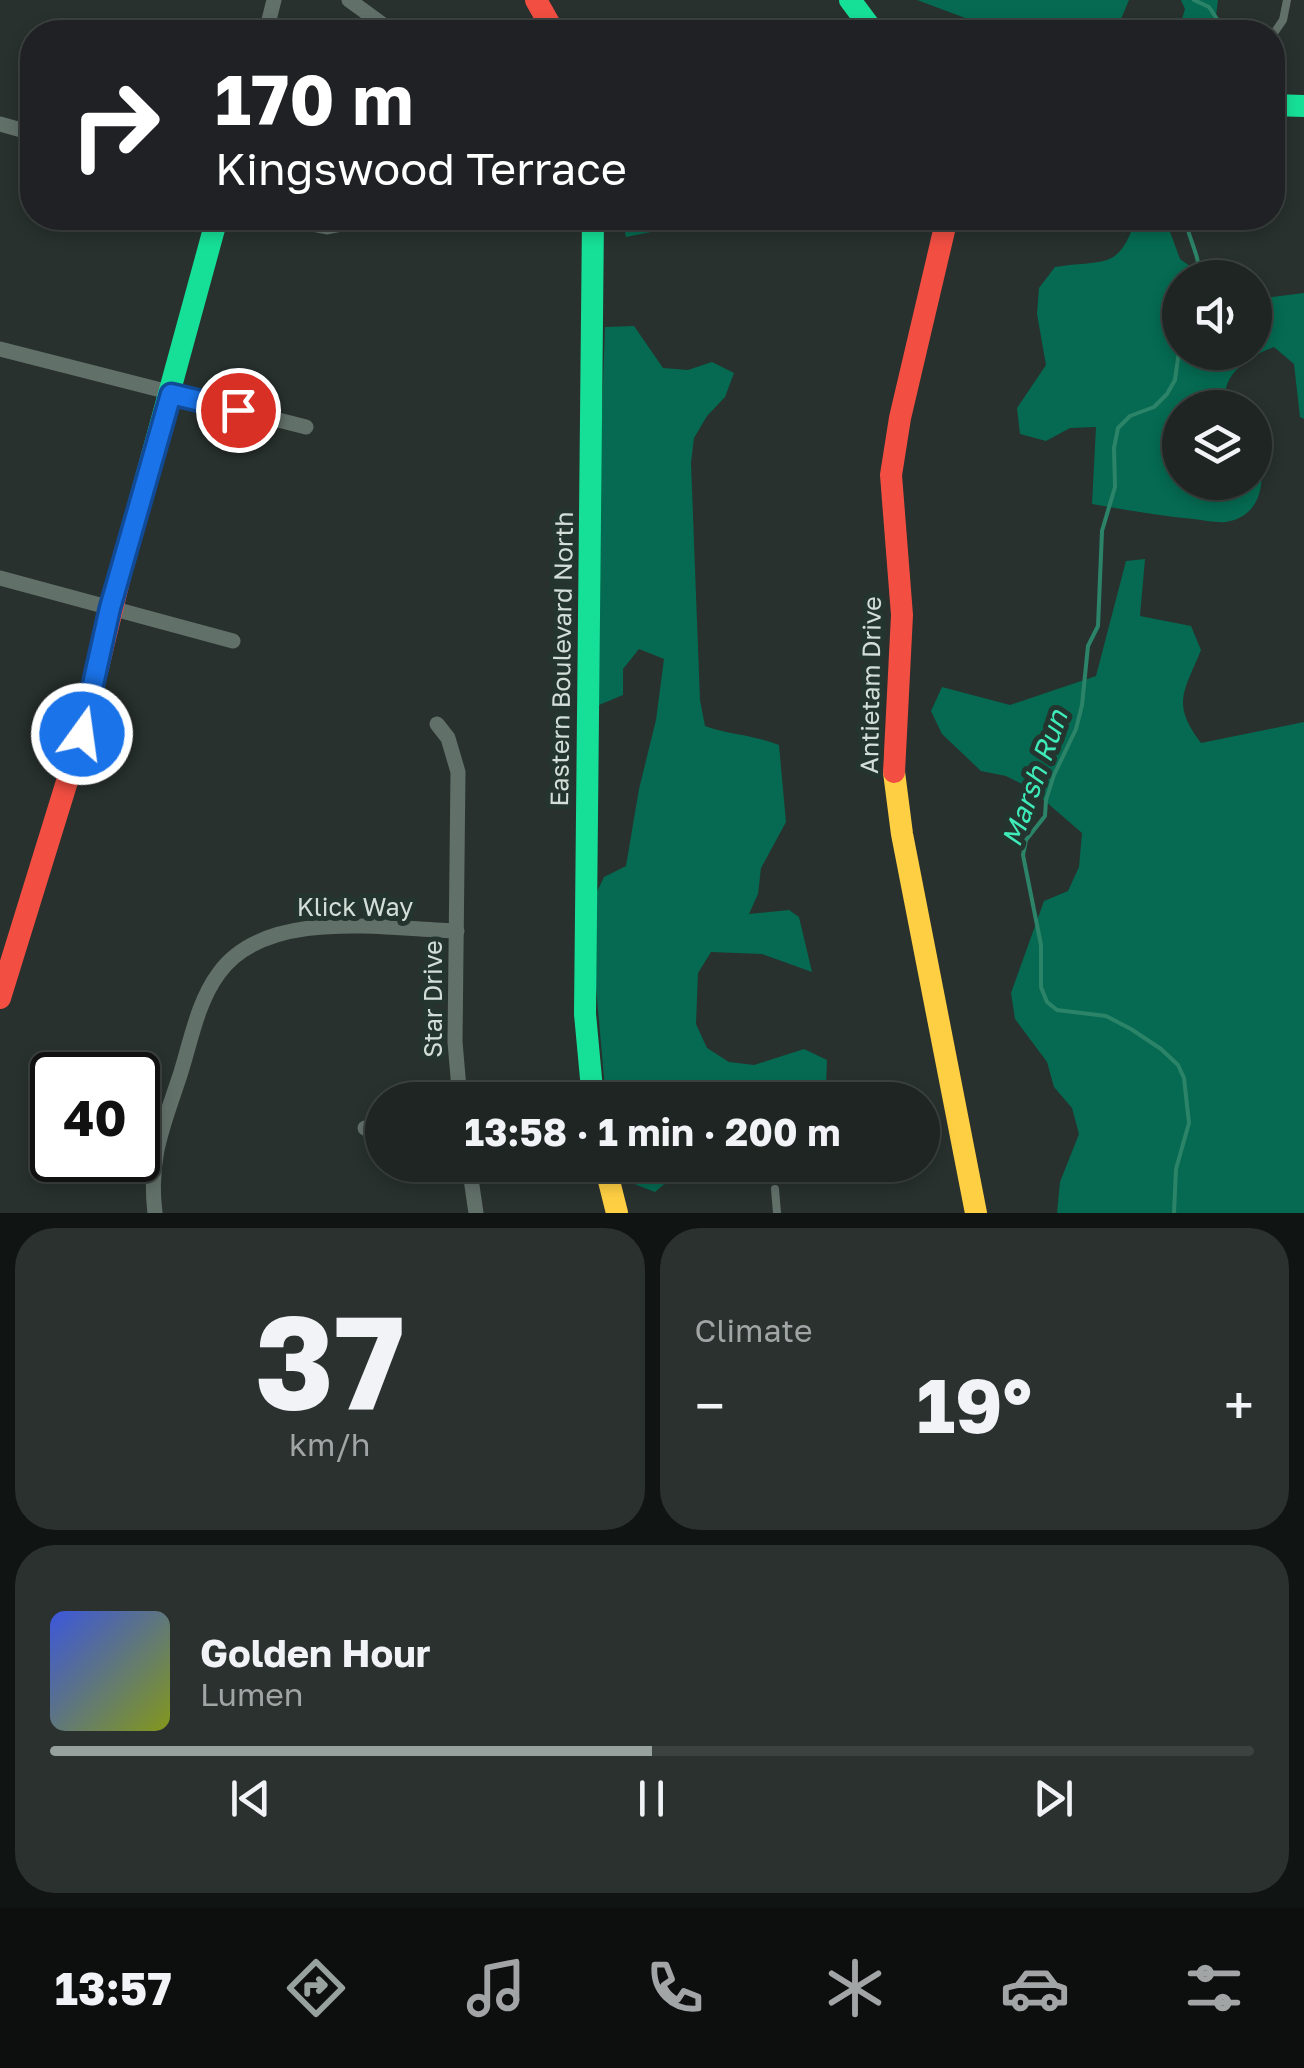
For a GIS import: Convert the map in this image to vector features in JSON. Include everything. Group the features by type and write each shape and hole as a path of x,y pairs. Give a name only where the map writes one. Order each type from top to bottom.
{"street":[{"path":"349,0 376,20"},
{"path":"0,998 82,734 110,608 214,230"},
{"name":"Eastern Boulevard North","path":"591,1082 585,1014 593,230"},
{"name":"Antietam Drive","path":"944,230 900,418 891,475 902,615 892,761 902,834 976,1213"},
{"path":"0,349 306,428"},
{"path":"0,578 234,640"},
{"name":"Star Drive","path":"438,724 448,738 458,772 455,1042 458,1082"},
{"name":"Klick Way","path":"154,1213 152,1173 158,1142 203,1002 218,973 238,953 271,936 312,927 457,931"},
{"path":"471,1182 476,1213"},
{"path":"609,1182 617,1213"}],"lane":[{"path":"775,1188 776,1213"}],"green space":[{"path":"917,0 1129,0 1121,20 968,19"},
{"path":"1181,0 1218,0 1216,20 1182,20 1185,9"},
{"path":"625,230 653,230 651,232 626,237"},
{"path":"1132,230 1169,230 1181,260 1162,260 1162,370 1236,370 1227,390 1162,390 1162,500 1257,500 1240,518 1214,522 1092,504 1096,427 1070,428 1046,441 1020,434 1017,408 1046,365 1037,314 1039,288 1055,267 1108,260 1123,247"},
{"path":"1304,293 1304,419 1300,417 1294,364 1274,347 1272,297"},
{"path":"634,326 663,368 688,370 712,362 734,373 725,397 694,438 691,463 700,700 705,726 779,745 786,822 761,868 758,894 749,914 789,910 799,917 812,972 762,954 711,952 698,973 696,1024 707,1048 729,1062 754,1065 804,1049 827,1060 826,1082 604,1082 589,908 604,877 626,866 656,720 664,659 639,649 623,669 623,695 599,705 593,660 605,327"},
{"path":"1145,559 1140,616 1191,626 1201,650 1186,688 1183,708 1201,743 1304,722 1304,1213 1057,1213 1060,1182 1079,1134 1072,1108 1054,1087 1047,1062 1015,1019 1011,993 1044,901 1068,891 1079,867 1082,833 1030,788 1006,776 981,771 942,734 931,711 942,687 1010,705 1096,676 1126,561"},
{"path":"629,1182 670,1182 655,1192"}],"waterway":[{"name":"Marsh Run","path":"1194,0 1209,7 1217,20"},
{"name":"Marsh Run","path":"1188,230 1197,260"},
{"name":"Marsh Run","path":"1174,1213 1176,1169 1189,1123 1184,1078 1178,1065 1161,1049 1131,1029 1106,1016 1057,1010 1047,1002 1041,987 1041,945 1023,855 1026,840 1045,816 1054,775 1076,729 1082,705 1088,646 1098,626 1102,531 1115,487 1118,428 1130,416 1154,407 1167,394 1176,370"}],"traffic: fast":[{"path":"850,0 865,20"},
{"path":"1285,105 1304,106"},
{"path":"129,540 214,230"},
{"path":"591,1082 585,1014 593,230"}],"traffic: slow":[{"path":"894,772 902,834 976,1213"},
{"path":"609,1182 617,1213"}],"traffic: jam":[{"path":"536,0 547,20"},
{"path":"894,772 902,615 891,475 900,418 944,230"},
{"path":"0,998 82,733 129,540"}],"route":[{"path":"82,734 110,608 171,394 238,410"}]}
